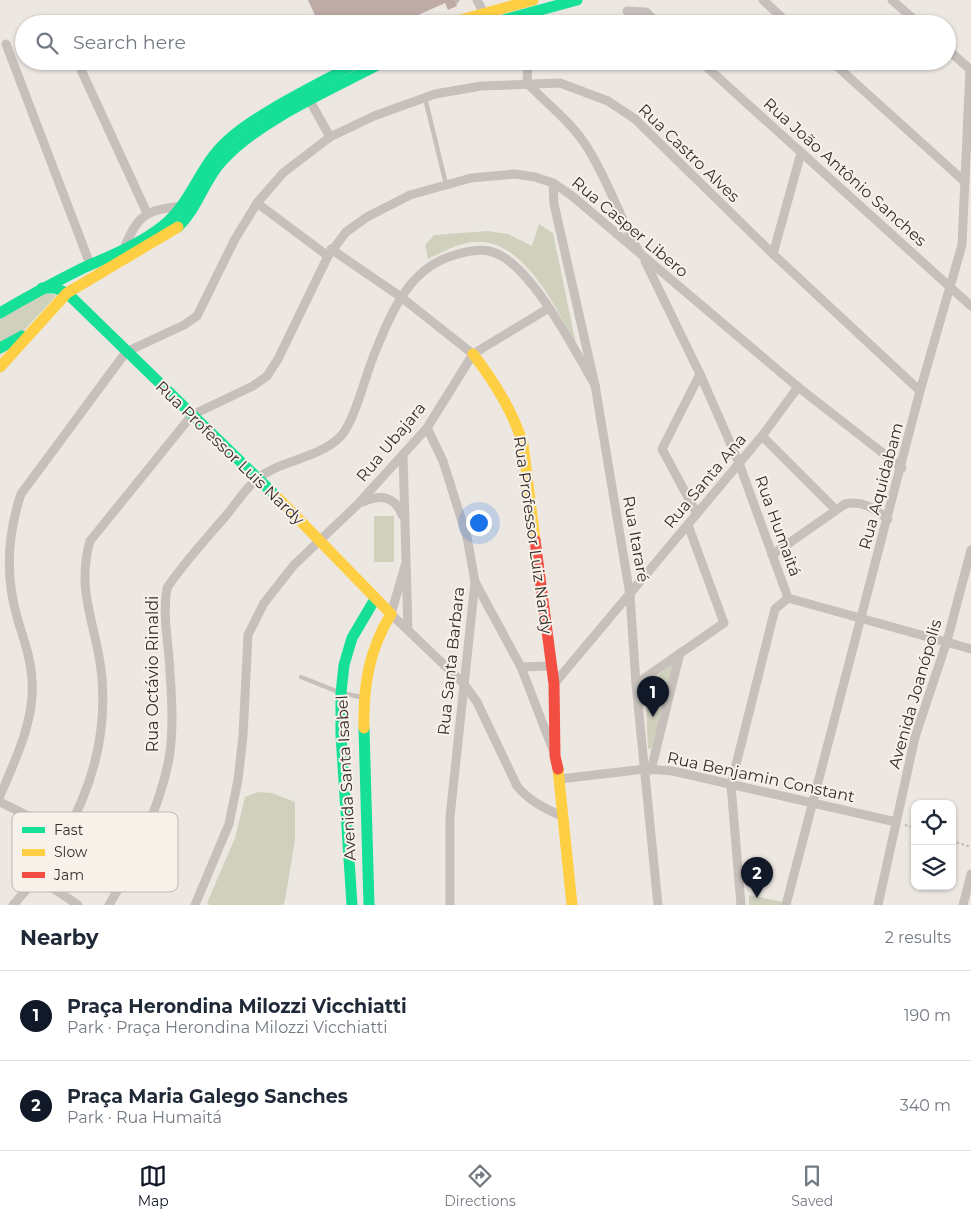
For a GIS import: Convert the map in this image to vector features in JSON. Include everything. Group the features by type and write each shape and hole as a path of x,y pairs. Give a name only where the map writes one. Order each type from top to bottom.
{"main road":[{"path":"496,15 533,0"},
{"path":"539,15 577,0"},
{"path":"0,313 42,288 124,249 162,226 184,206 211,159 227,140 260,117 344,70"},
{"path":"0,367 67,293 179,226 195,207 216,169 227,155 261,128 368,70"},
{"path":"42,288 56,288 67,293"},
{"name":"Rua Professor Luis Nardy","path":"67,293 256,480 320,539 391,614"},
{"path":"0,348 29,333"},
{"name":"Rua Professor Luiz Nardy","path":"473,354 511,409 523,444 550,666 554,684 555,756 560,779 572,905"},
{"name":"Avenida Santa Isabel","path":"352,905 341,734 341,693 344,665 352,638 375,599"},
{"name":"Avenida Santa Isabel","path":"369,905 363,698 369,658 378,635 391,614"}],"street":[{"path":"477,0 484,15"},
{"path":"763,0 779,15"},
{"path":"892,0 909,15"},
{"path":"627,12 646,12 649,15"},
{"path":"6,44 15,68"},
{"path":"956,57 971,70"},
{"path":"16,70 90,264"},
{"path":"81,70 147,213"},
{"path":"527,83 528,70"},
{"name":"Rua João Antônio Sanches","path":"710,70 971,306"},
{"path":"841,70 965,182"},
{"name":"Rua Aquidabam","path":"786,905 902,468 920,391 962,245 971,70"},
{"name":"Rua Humaitá","path":"527,83 566,121 585,143 599,168 621,219 700,374 739,463 788,598 775,609 731,785 741,905"},
{"name":"Rua Castro Alves","path":"126,352 184,325 198,316 235,239 257,204 283,173 330,137 374,116 425,98 481,86 560,83 615,105 635,119 773,254 920,391"},
{"path":"310,101 330,137"},
{"path":"773,254 802,153"},
{"name":"Rua Casper Libero","path":"78,812 95,758 101,722 102,679 84,583 84,562 90,541 192,415 252,386 267,376 278,359 330,253 346,232 367,217 410,195 471,178 515,174 535,177 553,184 571,195 798,387 902,468"},
{"name":"Rua Itararé","path":"553,184 554,204 595,385 630,594 636,684 648,769 658,905"},
{"name":"Rua Professor Luiz Nardy","path":"257,204 330,253 401,296 473,354"},
{"path":"124,249 132,228 147,213 156,209 184,206"},
{"name":"Rua Octávio Rinaldi","path":"150,812 168,763 171,732 170,672 164,605 166,588 256,480 327,446 345,430 376,350 401,296 416,277 430,266 446,258 469,251 488,251 503,257 518,269 549,308 595,385"},
{"name":"Rua Ubajara","path":"195,905 229,824 238,780 248,636 264,603 294,565 357,505 427,428 473,354 549,308"},
{"path":"0,796 23,742 30,713 32,681 28,652 10,589 8,557 12,522 21,494 126,352"},
{"path":"697,514 662,449 700,374"},
{"name":"Rua Santa Ana","path":"554,684 762,436 798,387"},
{"name":"Rua Santa Barbara","path":"427,428 443,461 467,537 475,582 450,817 450,905"},
{"path":"762,436 835,509"},
{"path":"403,454 408,630"},
{"path":"357,505 373,498 391,499 399,506 404,520"},
{"path":"772,555 835,509 854,502 865,504 888,519"},
{"path":"636,684 722,624 724,620 688,524"},
{"name":"Avenida Joanópolis","path":"878,905 915,737 947,641 971,550"},
{"path":"405,566 391,614 464,684 477,702 517,786 525,796 536,804 563,816"},
{"path":"475,582 521,667 555,756"},
{"path":"788,598 971,649"},
{"path":"648,769 680,653"},
{"path":"521,667 550,666"},
{"name":"Rua Benjamin Constant","path":"560,779 648,769 673,771 896,822"},
{"path":"0,802 20,812"},
{"path":"963,905 971,874"},
{"name":"Rua Casper Libero","path":"13,905 25,892"},
{"path":"59,892 78,905"},
{"name":"Rua Octávio Rinaldi","path":"109,905 115,892"}],"lane":[{"path":"425,98 446,184"},
{"path":"301,677 341,693 363,698"}],"path":[{"path":"956,842 971,847"}],"green space":[{"path":"539,224 553,233 576,344 560,314 539,282 527,267 499,246 483,242 468,243 428,259 425,245 434,235 488,231 508,234 532,246"},
{"path":"43,293 57,295 0,356 0,319"},
{"path":"374,516 394,516 394,562 374,562"},
{"path":"673,663 652,748 648,749 645,686"},
{"path":"258,792 272,793 295,802 295,840 283,905 210,905 207,903 235,838 245,797"},
{"path":"749,895 783,902 782,905 749,905"}],"building":[{"path":"308,0 454,0 457,6 448,10 445,3 418,15 315,15"}],"traffic: fast":[{"path":"522,15 577,0"},
{"path":"0,313 31,295 125,249 155,232 174,216 182,206 210,161 227,141 256,119 343,70"},
{"path":"178,227 191,211 210,177 222,161 256,131 299,105 367,70"},
{"path":"42,288 55,288 67,293 277,497"},
{"path":"0,348 22,336"},
{"path":"352,905 341,735 341,693 344,665 352,638 375,599"},
{"path":"364,728 369,905"}],"traffic: slow":[{"path":"479,15 533,0"},
{"path":"0,367 67,293 178,227"},
{"path":"473,354 502,397 514,420 523,444 535,540"},
{"path":"277,497 391,614 377,641 369,669 366,683 364,728"},
{"path":"558,769 572,905"}],"traffic: jam":[{"path":"535,540 554,684 555,756 558,769"}],"place":[{"name":"Praça Herondina Milozzi Vicchiatti","path":"653,717"},
{"name":"Praça Maria Galego Sanches","path":"757,898"}]}
